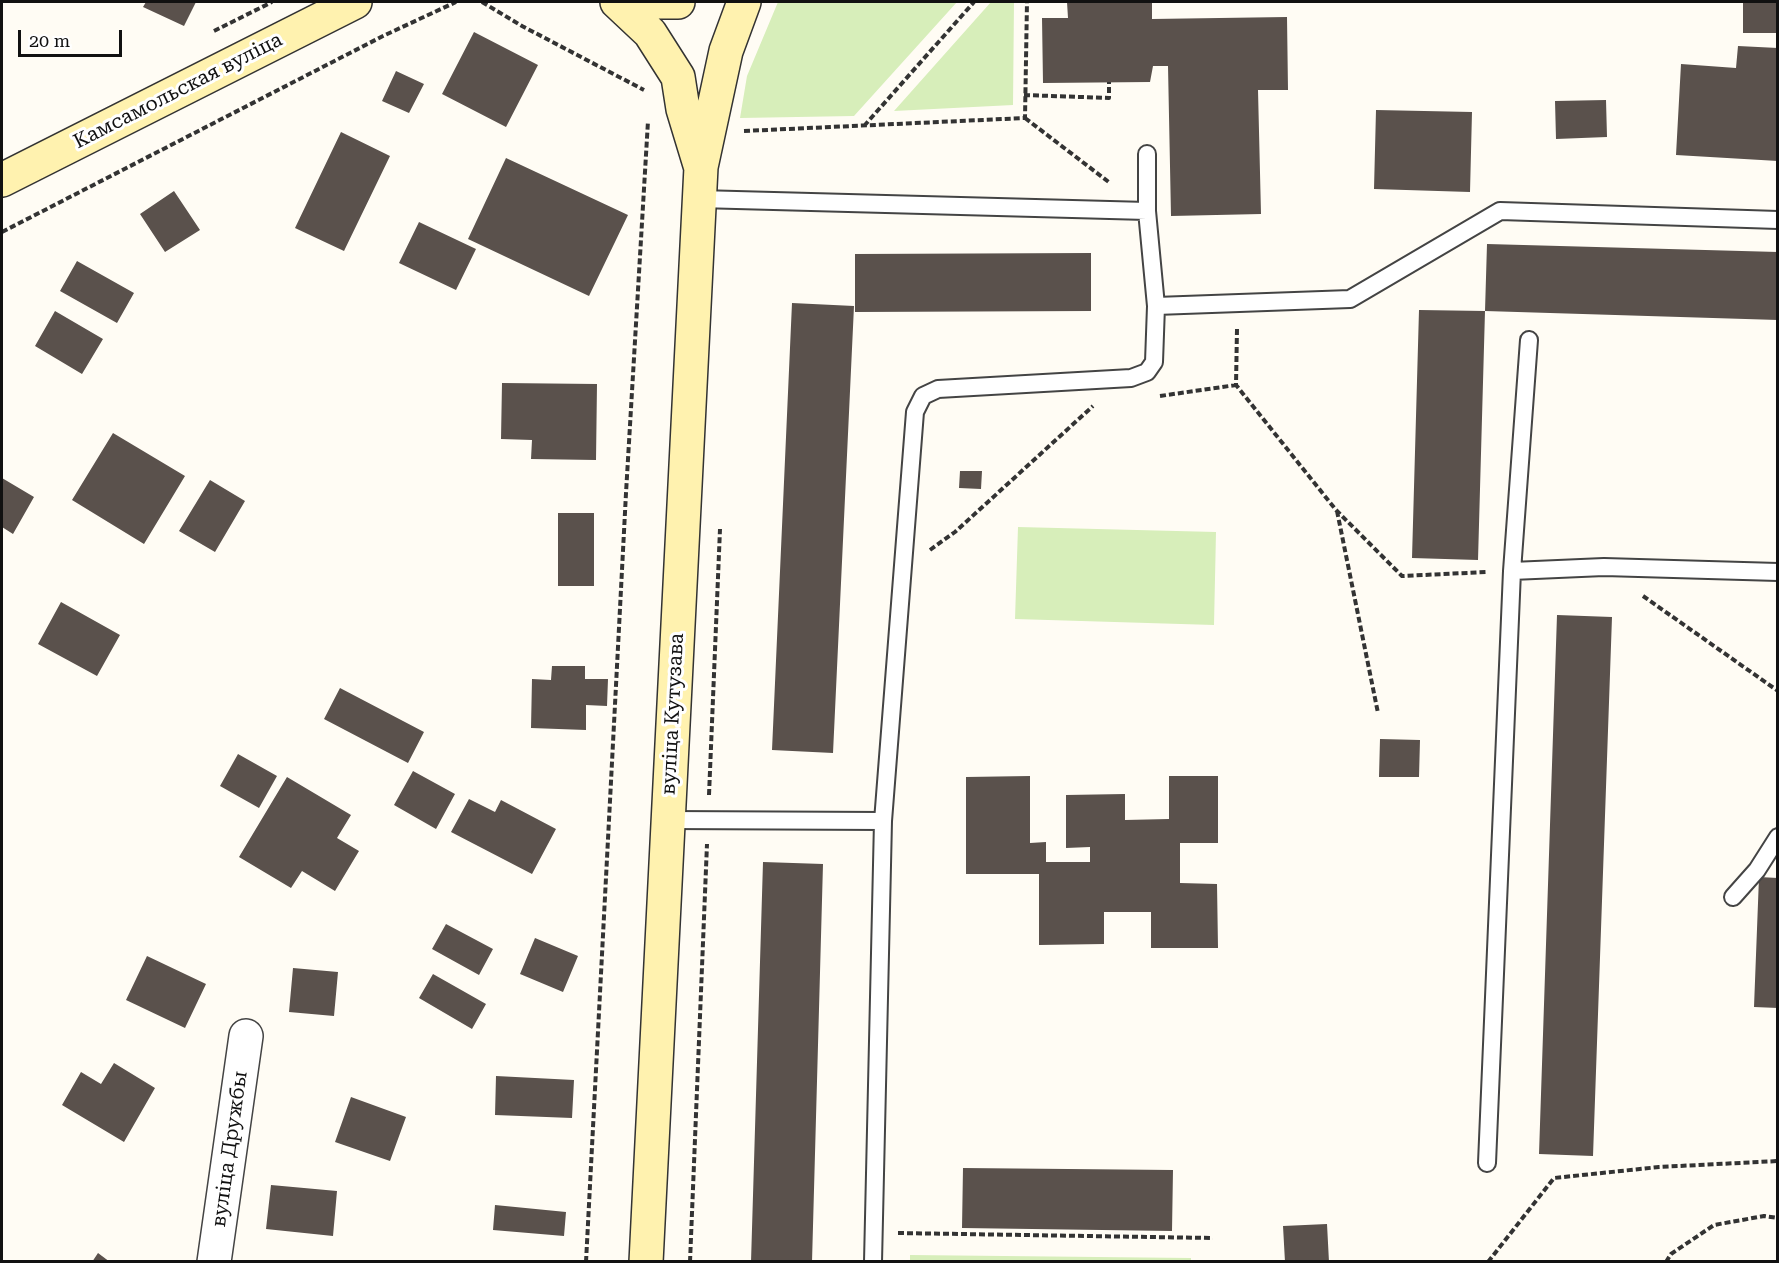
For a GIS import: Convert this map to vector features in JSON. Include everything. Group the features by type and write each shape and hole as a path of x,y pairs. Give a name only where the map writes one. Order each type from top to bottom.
{"main road":[{"name":"Камсамольская вуліца","path":"2,180 355,2"},
{"name":"вуліца Кутузава","path":"617,2 650,33 678,77 697,116 700,183 646,1262"},
{"path":"657,2 678,2"},
{"name":"вуліца Кутузава","path":"697,116 726,51 744,2"}],"street":[{"name":"вуліца Дружбы","path":"214,1262 246,1036"}],"lane":[{"path":"873,1262 883,820 915,412 923,396 938,389 1131,378 1147,372 1154,362 1156,306 1147,211 1146,154"},
{"path":"700,183 1147,211"},
{"path":"1156,306 1350,299 1500,211 1778,220"},
{"path":"1487,1163 1512,571 1529,340"},
{"path":"1512,571 1604,567 1778,572"},
{"path":"668,820 883,820"},
{"path":"1733,897 1757,870 1778,837"}],"path":[{"path":"2,232 383,36 456,2"},
{"path":"482,2 522,26 727,132 1025,118 1147,211"},
{"path":"864,126 974,2"},
{"path":"1025,118 1028,2"},
{"path":"1024,95 1109,98 1109,82"},
{"path":"586,1262 626,494 649,117"},
{"path":"1237,304 1236,386 1336,510 1402,576 1512,571"},
{"path":"1153,397 1236,386"},
{"path":"902,572 955,532 1094,405"},
{"path":"1336,510 1378,713"},
{"path":"690,1262 720,521"},
{"path":"1604,567 1778,691"},
{"path":"1488,1262 1554,1178 1659,1167 1778,1161"},
{"path":"1666,1262 1671,1254 1714,1225 1764,1216 1778,1218"},
{"path":"873,1233 1213,1238"}],"green space":[{"path":"778,2 957,2 854,116 740,118 747,76"},
{"path":"991,2 1014,2 1013,105 894,111"},
{"path":"1018,527 1216,532 1214,625 1015,619"},
{"path":"910,1255 1191,1258 1191,1262 910,1262"}],"building":[{"path":"146,2 196,2 184,26 143,7"},
{"path":"1067,2 1152,2 1152,19 1287,17 1288,90 1258,90 1261,214 1171,216 1168,66 1153,66 1150,82 1043,83 1042,18 1068,18"},
{"path":"1743,2 1778,2 1778,33 1743,33"},
{"path":"474,32 538,65 506,127 442,94"},
{"path":"1738,46 1778,48 1778,161 1676,155 1681,64 1736,68"},
{"path":"396,71 424,84 409,113 382,101"},
{"path":"1606,100 1607,137 1556,139 1555,101"},
{"path":"1376,110 1472,112 1470,192 1374,189"},
{"path":"341,132 390,156 344,251 295,228"},
{"path":"506,158 628,215 589,296 468,239"},
{"path":"174,191 200,230 165,252 140,214"},
{"path":"419,222 476,249 456,290 399,263"},
{"path":"1487,244 1778,252 1778,320 1485,311"},
{"path":"1091,253 1091,311 855,312 855,254"},
{"path":"77,261 134,293 117,323 60,291"},
{"path":"792,303 854,306 833,753 772,750"},
{"path":"1419,310 1485,311 1478,560 1412,558"},
{"path":"55,311 103,339 82,374 35,346"},
{"path":"502,383 597,384 596,460 531,459 532,440 501,439"},
{"path":"113,433 185,476 144,544 72,500"},
{"path":"960,471 982,471 981,489 959,488"},
{"path":"2,478 34,497 13,534 2,527"},
{"path":"210,480 245,501 215,552 179,531"},
{"path":"558,513 594,513 594,586 558,586"},
{"path":"61,602 120,635 97,676 38,644"},
{"path":"1557,615 1612,617 1593,1156 1539,1154"},
{"path":"552,666 585,666 585,679 608,679 607,706 586,705 586,730 531,728 532,679 551,680"},
{"path":"340,688 424,732 408,763 324,719"},
{"path":"1380,739 1420,740 1419,777 1379,777"},
{"path":"238,754 277,776 259,808 220,786"},
{"path":"413,771 455,794 436,829 394,805"},
{"path":"1030,776 1030,843 1046,842 1046,862 1090,862 1090,847 1066,848 1066,795 1125,794 1125,820 1169,819 1169,776 1218,776 1218,843 1180,843 1180,883 1217,884 1218,948 1151,948 1151,912 1104,912 1104,944 1039,945 1039,874 966,874 966,777"},
{"path":"287,777 351,815 337,838 359,851 335,891 302,871 291,888 239,857"},
{"path":"469,799 495,812 501,800 556,829 532,874 451,832"},
{"path":"763,862 823,864 812,1262 751,1262"},
{"path":"1759,877 1778,878 1778,1008 1754,1007"},
{"path":"446,924 493,949 479,975 432,949"},
{"path":"535,938 578,956 563,992 520,974"},
{"path":"147,956 206,984 185,1028 126,1000"},
{"path":"293,968 338,972 334,1016 289,1012"},
{"path":"433,974 486,1004 472,1029 419,998"},
{"path":"114,1063 155,1088 124,1142 62,1105 81,1072 101,1084"},
{"path":"496,1076 574,1080 572,1118 495,1115"},
{"path":"351,1097 406,1117 390,1161 335,1142"},
{"path":"963,1168 1173,1170 1172,1231 962,1228"},
{"path":"271,1185 337,1191 333,1236 266,1229"},
{"path":"495,1205 566,1212 564,1236 493,1230"},
{"path":"1327,1224 1329,1262 1285,1262 1283,1226"},
{"path":"98,1253 110,1262 92,1262"}]}
